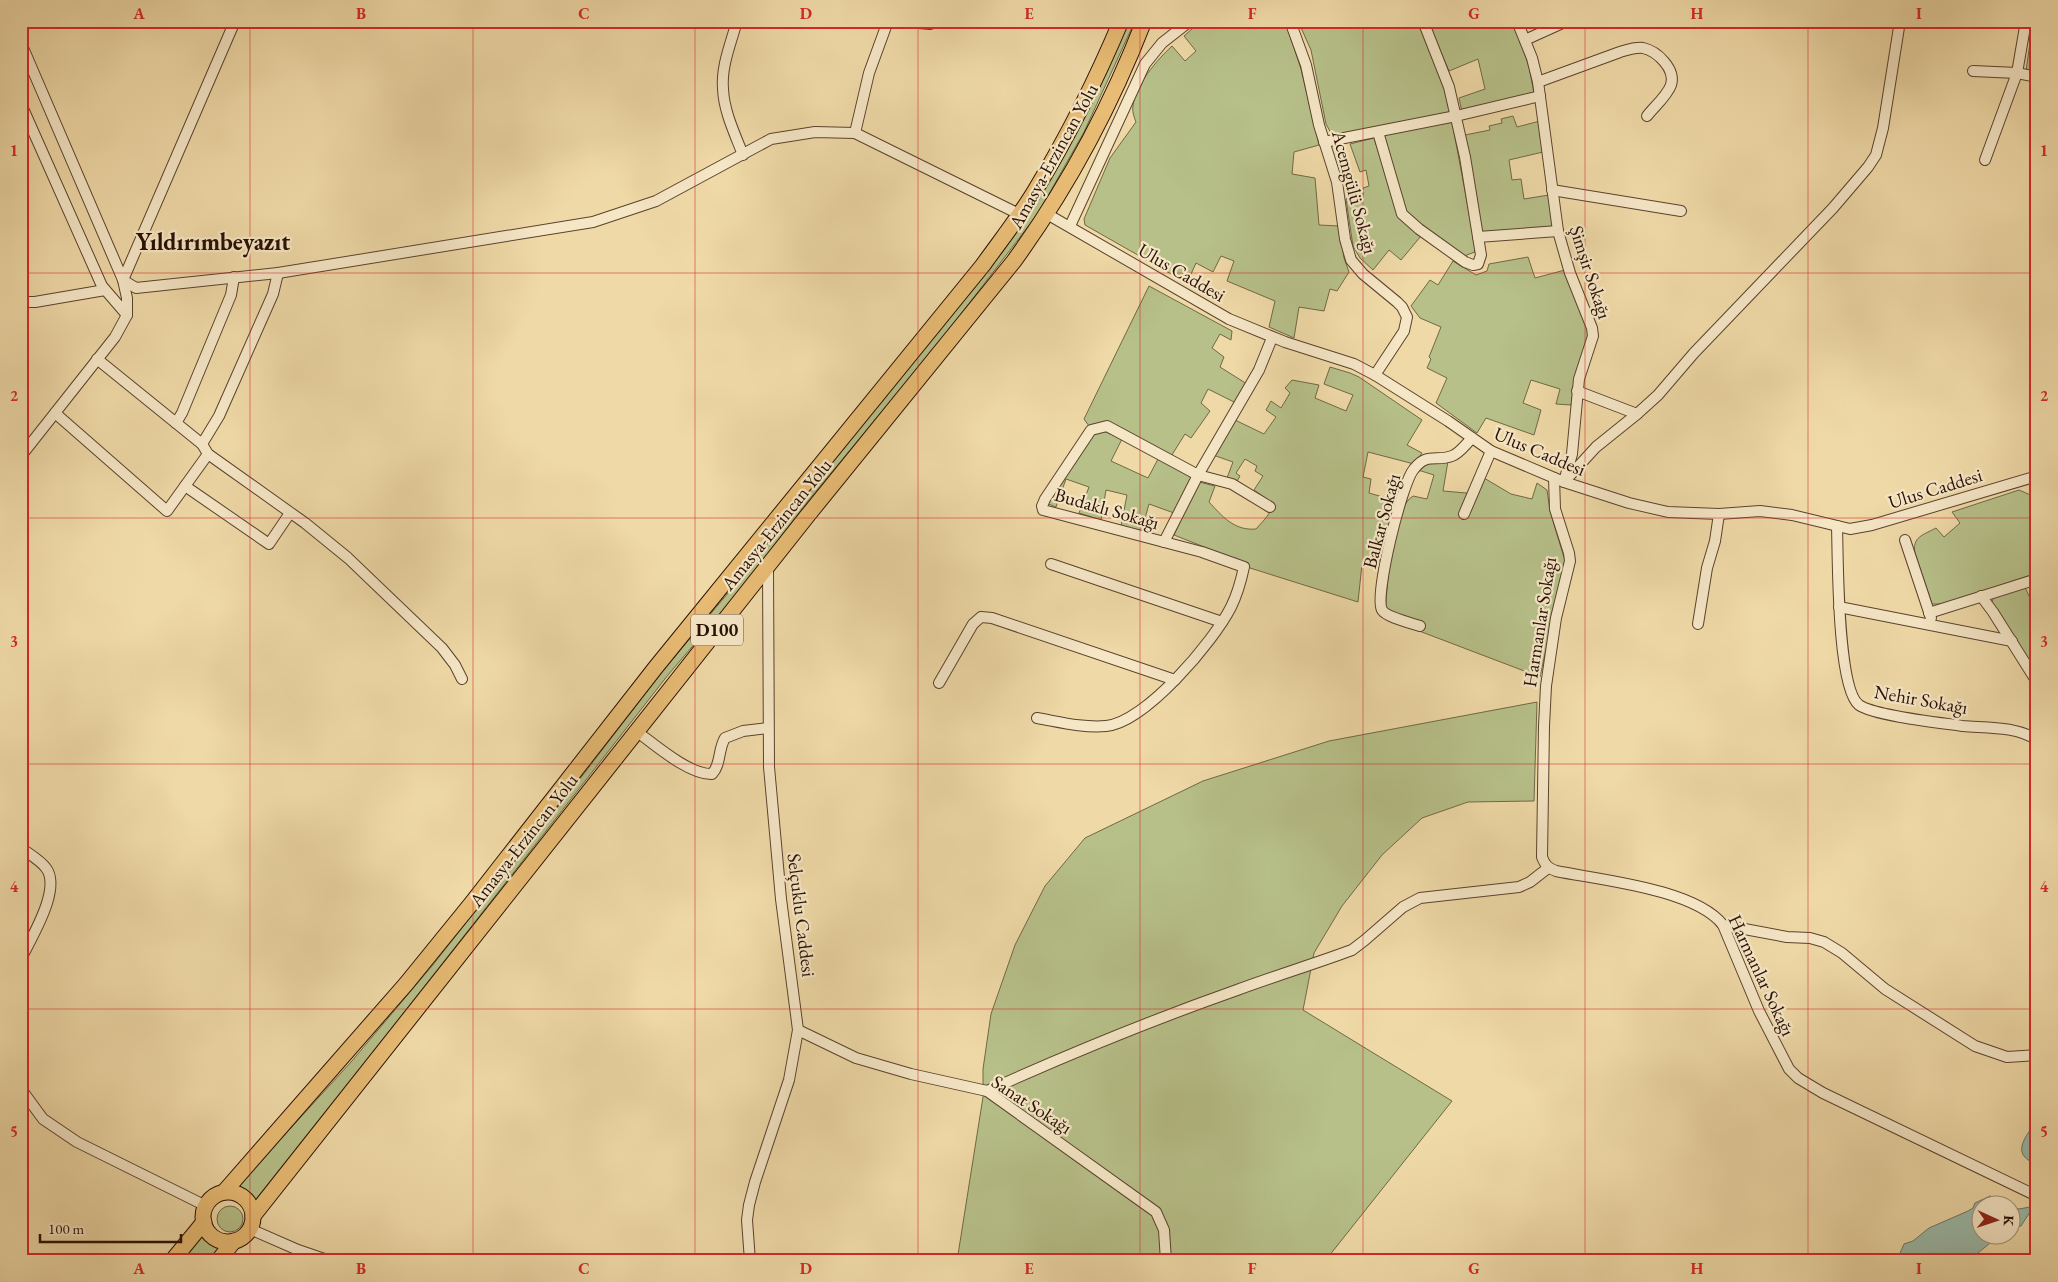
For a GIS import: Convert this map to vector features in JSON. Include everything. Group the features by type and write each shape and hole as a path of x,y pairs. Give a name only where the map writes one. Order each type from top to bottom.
{"highway":[{"name":"Amasya-Erzincan Yolu","path":"224,1192 400,991 471,904 656,667 951,306 1019,214 1044,174 1075,117 1121,21"},
{"name":"Amasya-Erzincan Yolu","path":"252,1222 636,731 1014,261 1047,214 1068,179 1114,88 1144,21"},
{"path":"224,1192 237,1193 244,1197 250,1204 252,1222 245,1236 226,1242 214,1238 206,1229 204,1222 206,1206 213,1196 224,1192"},
{"path":"172,1261 204,1222"},
{"path":"218,1261 234,1241"}],"street":[{"path":"123,280 235,21"},
{"path":"737,21 725,60 723,89 729,118 743,155"},
{"path":"855,133 869,73 888,21"},
{"path":"895,21 930,24 941,21"},
{"path":"1070,226 1145,64 1162,43 1190,21"},
{"name":"Acemgülü Sokağı","path":"1290,21 1306,66 1324,142 1337,182 1345,239 1351,260 1363,274 1397,302 1407,317 1404,331 1375,375"},
{"path":"1378,132 1402,214 1472,265 1478,264 1480,260 1478,237 1456,116 1442,65 1423,21"},
{"name":"Şimşir Sokağı","path":"1517,21 1538,82 1558,231 1570,273 1592,328 1591,344 1581,370 1577,391 1572,454 1564,482"},
{"path":"1525,40 1567,21"},
{"path":"1564,482 1596,446 1637,414 1658,394 1705,341 1833,208 1868,167 1876,154 1883,128 1900,21"},
{"path":"1985,160 2017,73 2026,21"},
{"path":"21,43 123,280 127,298 127,315 115,337 21,456"},
{"path":"1538,82 1620,52 1634,48 1644,48 1656,54 1662,60 1672,77 1666,94 1647,116"},
{"path":"1973,70 2017,73 2037,77"},
{"path":"1324,142 1456,116 1540,96"},
{"path":"22,105 104,290 127,315"},
{"path":"123,280 136,288 278,273 593,222 656,201 771,139 815,132 855,133 1019,214"},
{"name":"Şimşir Sokağı","path":"1552,190 1681,211"},
{"name":"Ulus Caddesi","path":"1047,214 1213,310 1272,338 1354,364 1375,375 1491,451 1564,482 1652,510 1719,514 1775,512 1850,529 1872,525 2036,479"},
{"path":"1478,237 1558,231"},
{"path":"202,444 219,416 273,294 278,273"},
{"path":"176,423 182,413 231,295 234,277"},
{"path":"21,302 35,302 104,290"},
{"name":"Budaklı Sokağı","path":"1164,542 1198,475 1260,370 1272,338"},
{"path":"97,359 202,444 208,454 320,534 362,571 442,648 462,679"},
{"path":"1577,391 1637,414"},
{"path":"55,413 167,511 208,454"},
{"name":"Budaklı Sokağı","path":"1037,718 1080,726 1107,726 1120,723 1146,707 1163,694 1222,622 1232,606 1244,567 1164,542 1043,510 1042,506 1091,430 1107,426 1198,475 1232,484 1270,508"},
{"name":"Balkar Sokağı","path":"1420,626 1389,615 1383,612 1380,606 1384,567 1395,520 1406,485 1414,468 1429,458 1452,456 1472,438"},
{"path":"1464,514 1491,451"},
{"name":"Harmanlar Sokağı","path":"1554,478 1555,509 1570,561 1554,627 1546,694 1542,858 1548,868 1674,896 1715,915 1723,925 1759,1011 1789,1069 1798,1078 1823,1093 2037,1196"},
{"path":"185,486 269,544 290,513"},
{"path":"1698,624 1707,568 1715,541 1719,514"},
{"name":"Nehir Sokağı","path":"1837,526 1840,607 1848,679 1854,699 1858,704 1870,710 1913,718 2016,732 2037,740"},
{"path":"1905,540 1933,625"},
{"path":"1051,564 1222,622"},
{"name":"Selçuklu Caddesi","path":"750,1261 747,1220 749,1205 789,1080 798,1030 772,818 768,728 768,567"},
{"path":"1929,613 2037,579"},
{"path":"1981,596 2037,682"},
{"path":"1840,607 2012,641"},
{"path":"939,683 973,624 981,617 992,618 1175,680"},
{"path":"636,731 680,762 707,774 712,774 716,770 720,745 725,738 743,731 768,728"},
{"path":"21,848 46,868 50,878 49,900 21,958"},
{"path":"987,1091 1059,1059 1142,1026 1237,990 1352,950 1403,907 1420,898 1519,887 1530,882 1548,868"},
{"path":"1723,925 1810,938 1824,942 1842,953 1885,989 1974,1046 2007,1057 2037,1055"},
{"name":"Sanat Sokağı","path":"798,1030 856,1058 911,1074 987,1091 1156,1212 1164,1230 1166,1261"},
{"path":"21,1089 43,1119 77,1142 206,1206"},
{"path":"252,1222 298,1250 330,1261"}],"green space":[{"path":"1129,21 1135,21 1084,132 1037,215 944,336 808,501 736,595 668,675 255,1203 237,1187 351,1062 432,966 661,673 739,580 989,270 1029,215 1056,170 1098,88"},
{"path":"1201,21 1285,21 1301,69 1319,145 1294,152 1292,174 1315,178 1319,225 1339,226 1344,258 1349,272 1337,291 1330,289 1324,311 1299,307 1294,338 1269,327 1275,301 1227,281 1234,261 1221,256 1213,272 1196,263 1187,283 1085,225 1084,219 1110,158 1136,122 1133,106 1142,81 1172,46 1185,61 1196,51 1184,36"},
{"path":"1298,21 1418,21 1444,82 1452,114 1332,135 1326,124 1311,50"},
{"path":"1427,21 1514,21 1529,67 1534,93 1462,112 1459,98 1485,89 1478,59 1449,71"},
{"path":"2033,21 2037,21 2037,73 2026,71"},
{"path":"1513,116 1517,127 1540,121 1543,152 1509,160 1512,180 1521,179 1524,199 1549,195 1555,226 1482,233 1465,135 1490,130 1489,126 1502,123 1501,119"},
{"path":"1452,122 1475,244 1475,252 1464,256 1419,225 1405,211 1384,134"},
{"path":"1374,138 1396,208 1421,236 1401,260 1389,250 1373,270 1360,258 1353,246 1346,199 1363,195 1363,188 1369,186 1366,170 1360,172 1350,144"},
{"path":"1528,257 1535,278 1565,270 1589,333 1576,375 1571,405 1556,404 1560,389 1531,380 1523,403 1541,410 1534,435 1486,418 1477,433 1436,403 1447,378 1427,368 1431,359 1429,357 1441,327 1420,318 1411,306 1430,280 1438,285 1453,261 1476,275 1487,271 1489,264"},
{"path":"1149,286 1232,331 1231,340 1220,334 1212,348 1224,357 1220,367 1247,384 1236,403 1208,389 1201,403 1210,411 1191,438 1185,434 1170,458 1100,424 1089,426 1084,419"},
{"path":"1330,367 1359,377 1422,420 1407,445 1422,453 1414,464 1368,452 1363,477 1371,479 1369,493 1397,501 1381,568 1362,564 1358,602 1250,568 1247,564 1174,535 1199,482 1215,486 1209,502 1229,522 1241,528 1256,529 1269,514 1273,503 1254,490 1263,476 1255,471 1257,466 1245,459 1236,473 1240,476 1236,483 1227,478 1233,462 1213,455 1235,420 1264,434 1276,417 1266,410 1271,401 1281,408 1290,393 1285,388 1292,380 1319,385 1315,398 1346,411 1353,395 1324,384"},
{"path":"1101,430 1122,439 1111,461 1148,478 1158,459 1192,476 1174,513 1149,504 1141,533 1121,526 1127,495 1106,490 1101,520 1079,513 1089,487 1066,479 1056,507 1046,503 1091,434"},
{"path":"1432,461 1448,461 1443,491 1478,494 1484,478 1511,494 1532,499 1537,483 1547,490 1550,511 1565,561 1540,677 1385,618 1391,552 1400,516 1406,503 1413,496 1427,499 1434,475 1418,470"},
{"path":"2019,490 2035,497 2037,504 2037,573 1942,604 1932,604 1915,553 1915,543 1917,540 1936,528 1944,537 1960,523 1952,512"},
{"path":"2025,587 2037,614 2037,673 1992,602 1994,597"},
{"path":"1537,702 1534,801 1468,802 1422,818 1382,855 1342,906 1314,953 1303,1010 1452,1101 1325,1261 957,1261 983,1097 983,1069 991,1014 1015,945 1045,886 1085,838 1203,781 1329,741"},
{"path":"230,1206 239,1210 243,1219 239,1228 230,1232 221,1228 217,1219 221,1210"},
{"path":"202,1235 221,1249 211,1261 182,1261"}],"shaded area":[{"path":"2037,1121 2037,1167 2024,1156 2022,1147 2025,1138"},
{"path":"2030,1207 2032,1209 2021,1226 2020,1209"},
{"path":"1970,1210 1970,1244 1989,1244 1968,1261 1890,1261 1898,1258 1904,1244 1913,1241 1929,1228"}],"district":[{"name":"Yıldırımbeyazıt","path":"213,242"}]}
